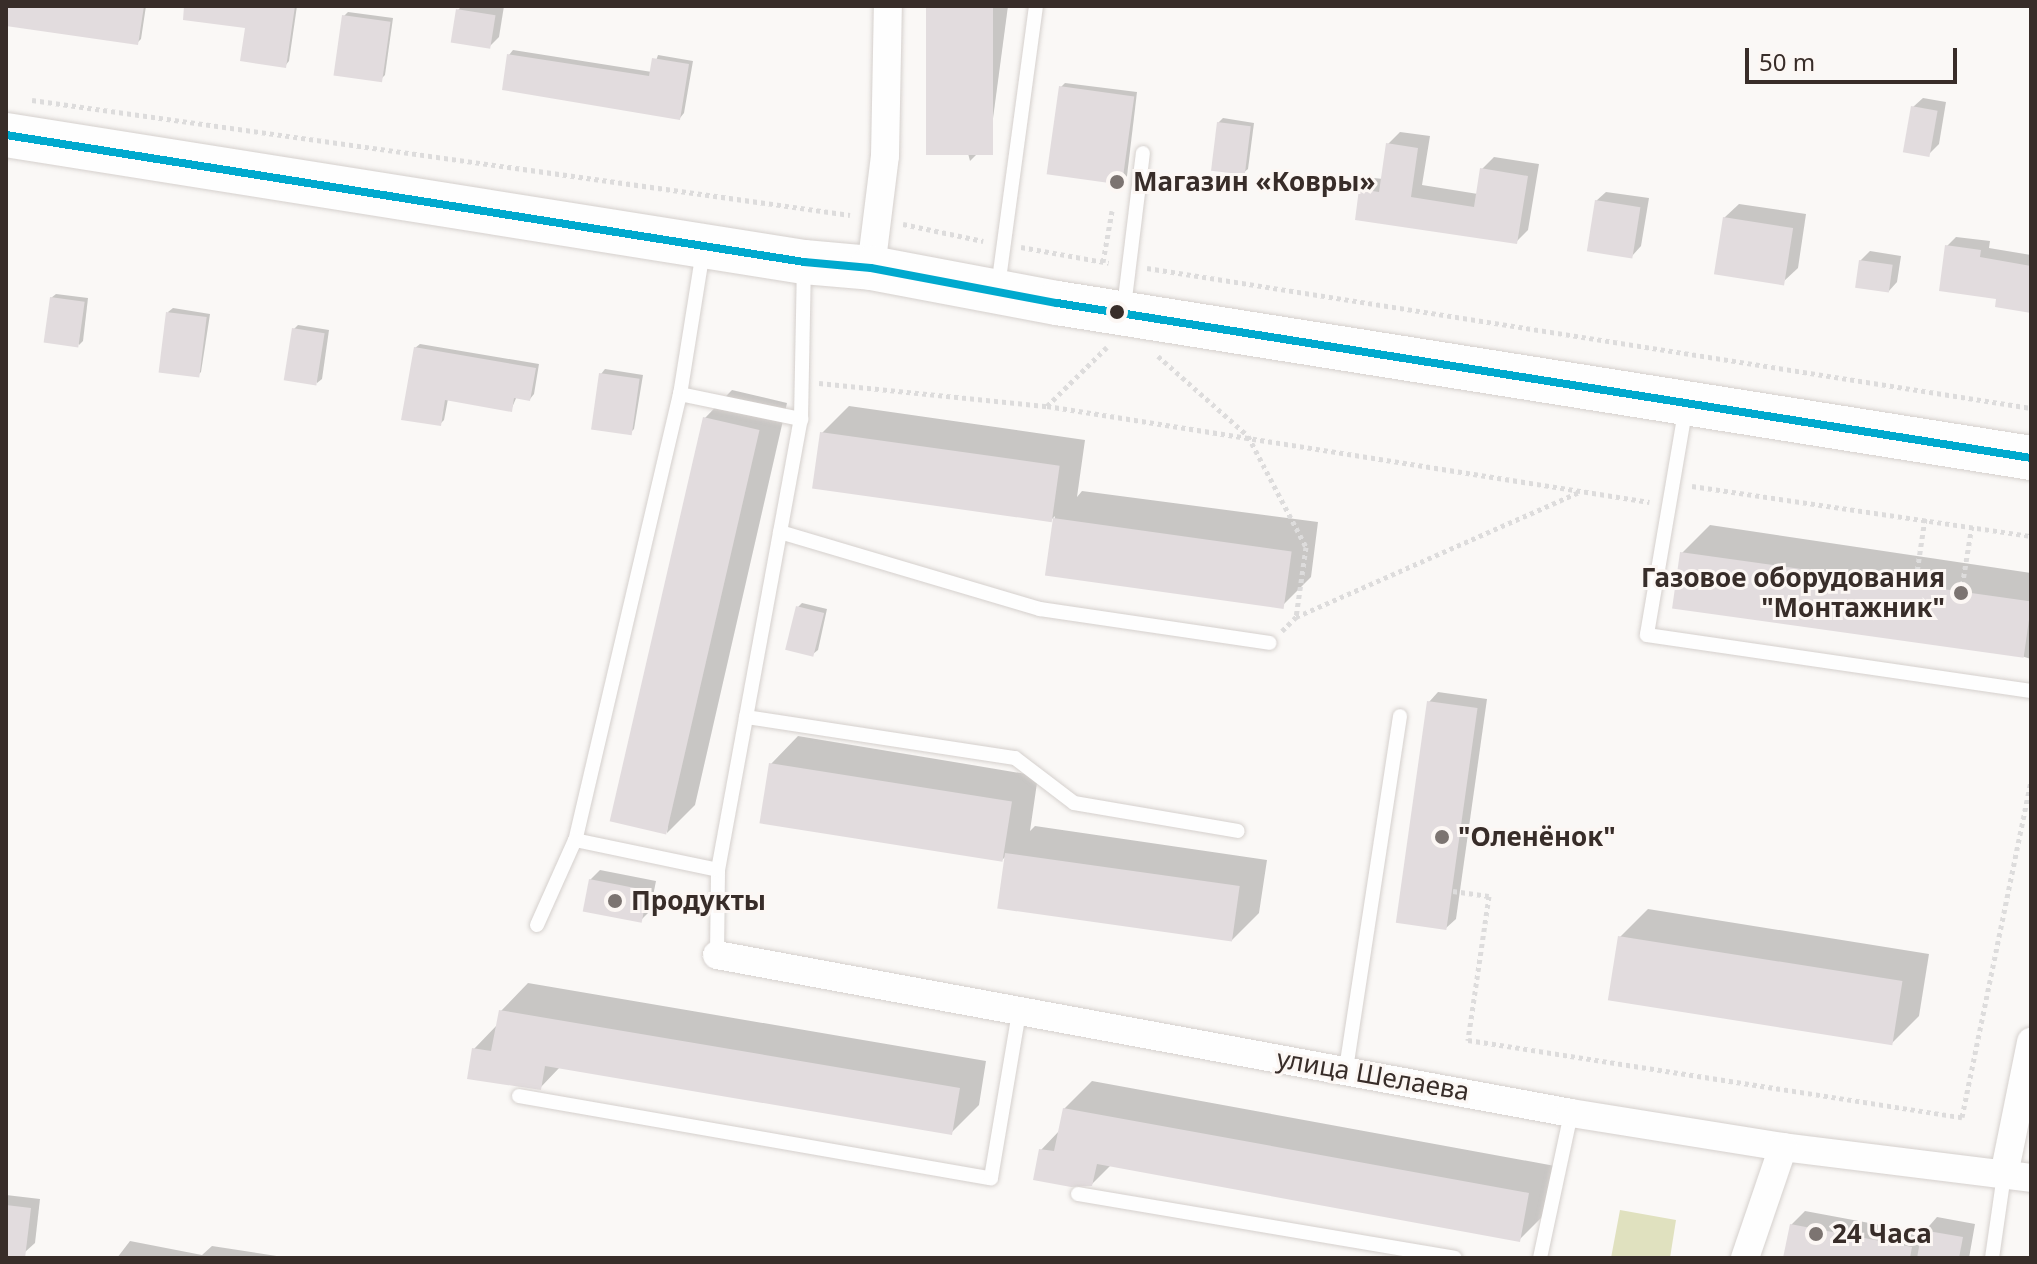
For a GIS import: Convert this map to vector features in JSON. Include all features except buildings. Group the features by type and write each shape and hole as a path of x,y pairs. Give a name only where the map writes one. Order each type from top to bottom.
{"main road":[{"path":"6,135 804,262 871,268 997,292 1123,334 1687,402 2031,458"}],"street":[{"path":"871,268 885,156 888,6"},
{"name":"улица Шелаева","path":"717,955 1571,1113 1783,1147 2017,1176"},
{"path":"2017,1176 2031,1042"},
{"path":"1745,1258 1783,1147"}],"lane":[{"path":"997,292 1036,6"},
{"path":"1123,334 1143,153"},
{"path":"537,925 575,840 680,394 704,246"},
{"path":"717,955 718,870 801,419 804,262"},
{"path":"680,394 801,419"},
{"path":"1687,402 1647,635 2031,691"},
{"path":"780,532 1040,609 1270,643"},
{"path":"1346,1069 1400,716"},
{"path":"746,717 1015,758 1074,803 1238,831"},
{"path":"575,840 718,870"},
{"path":"519,1096 991,1178 1019,1013"},
{"path":"1540,1258 1571,1113"},
{"path":"1992,1258 2017,1176"},
{"path":"1078,1194 1455,1258"}],"path":[{"path":"1103,262 1112,208"},
{"path":"1047,406 1123,334 1248,436 1306,547 1296,617"},
{"path":"800,381 1047,406 1669,505"},
{"path":"1673,483 2031,536"},
{"path":"1270,643 1296,617 1579,492"},
{"path":"1915,586 1925,518"},
{"path":"1961,593 1972,525"},
{"path":"1453,891 1489,896 1468,1040 1962,1117 2031,782"}],"green space":[{"path":"1620,1210 1676,1220 1670,1258 1611,1258"}],"transit line":[{"path":"6,135 804,262 871,268 1057,303 2031,458"}],"place":[{"name":"Магазин «Ковры»","path":"1117,182"},
{"name":"Газовое оборудования \"Монтажник\"","path":"1961,593"},
{"name":"\"Оленёнок\"","path":"1442,837"},
{"name":"Продукты","path":"615,901"},
{"name":"24 Часа","path":"1816,1234"}]}
